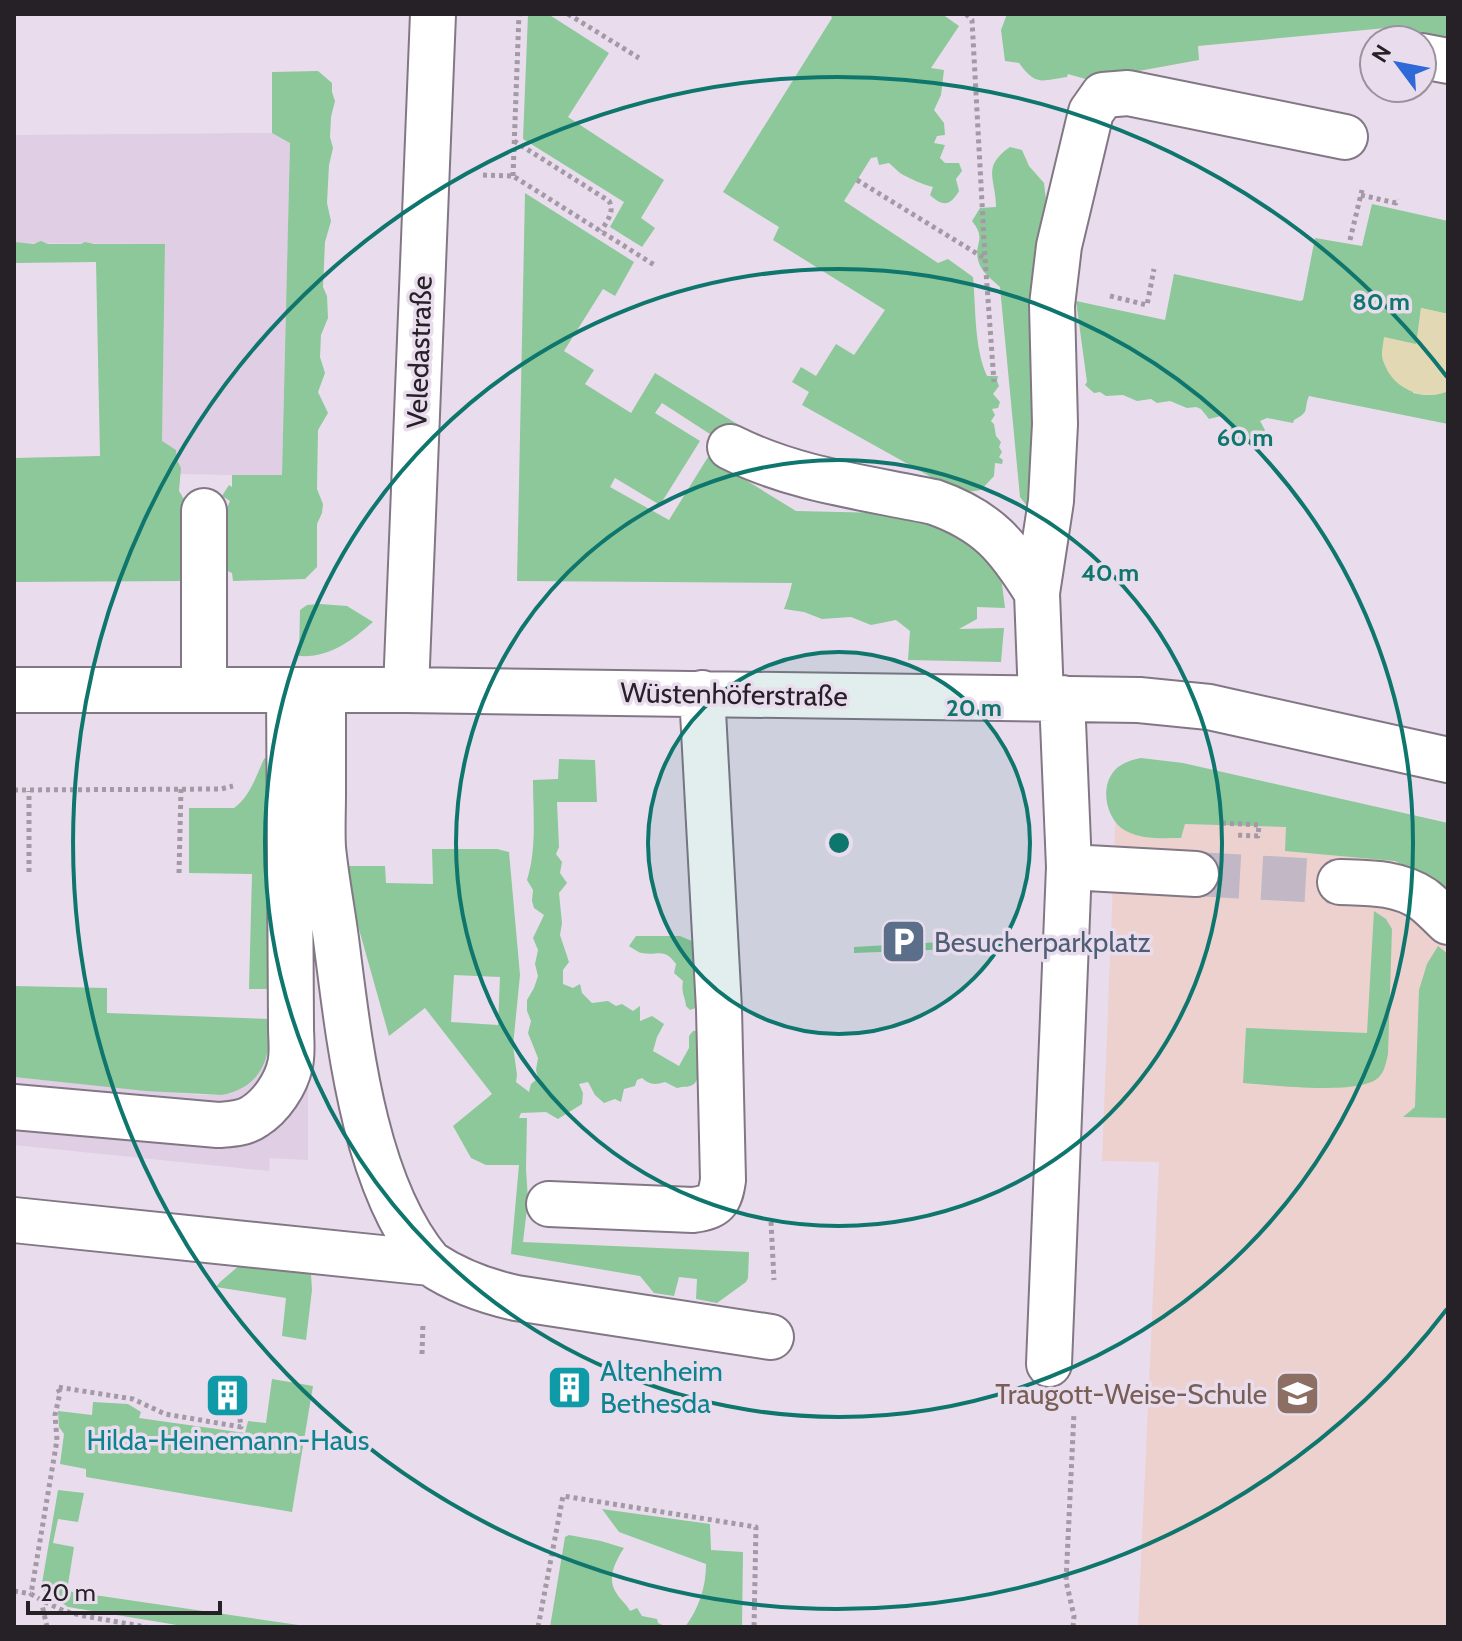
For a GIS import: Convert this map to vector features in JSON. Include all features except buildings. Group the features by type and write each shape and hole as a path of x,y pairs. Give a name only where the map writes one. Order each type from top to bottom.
{"street":[{"name":"Veledastraße","path":"406,690 433,14"},
{"path":"1049,1364 1046,1010 1069,867 1052,698 1037,593 1051,501 1055,424 1054,284 1059,246 1088,121 1103,95 1128,93 1345,137"},
{"path":"730,447 801,475 949,507 983,526 997,538 1037,593"},
{"path":"204,511 204,690"},
{"name":"Wüstenhöferstraße","path":"14,690 406,690 1139,700 1209,707 1448,760"},
{"path":"14,1107 218,1125 240,1123 255,1116 282,1085 290,1064 290,739 306,690"},
{"path":"306,690 345,1011 372,1144 398,1212 430,1263 469,1285 516,1298 771,1337"},
{"path":"549,1204 693,1210 716,1203 722,1192 719,1009 702,693"},
{"path":"1069,867 1196,874"},
{"path":"1340,882 1382,884 1401,889 1424,900 1448,922"},
{"path":"14,1220 430,1263"}],"path":[{"path":"519,14 513,176 656,266"},
{"path":"568,14 639,58"},
{"path":"514,141 609,201 611,213 601,231"},
{"path":"857,180 985,258"},
{"path":"1361,195 1396,203 1397,199"},
{"path":"1054,284 1147,305 1154,269"},
{"path":"14,790 221,789 233,786 261,743 290,739"},
{"path":"179,873 181,788"},
{"path":"29,791 29,872"},
{"path":"1210,822 1259,825 1258,836"},
{"path":"1049,1364 1075,1385 1066,1581 1074,1616 1073,1627"},
{"path":"31,1594 57,1440 55,1415 60,1393 57,1387 133,1399 165,1414 241,1427 240,1419"},
{"path":"538,1627 563,1496 756,1527 754,1627"},
{"path":"14,1591 31,1594 74,1613 146,1627"},
{"path":"41,1600 47,1627"}],"shaded area":[{"path":"272,133 290,142 282,476 178,474 162,441 165,244 14,243 14,135"},
{"name":"Traugott-Weise-Schule","path":"1116,804 1177,807 1448,851 1448,1627 1138,1627 1159,1162 1102,1161"},
{"path":"271,1019 308,1022 308,1160 270,1158 269,1171 14,1145 14,1077 199,1095 232,1093"}],"green space":[{"path":"528,14 548,14 609,53 568,117 664,180 641,218 655,228 642,247 610,227 624,202 523,139"},
{"path":"830,14 942,14 959,26 931,68 944,70 941,95 934,110 944,123 945,135 937,136 934,143 945,145 940,158 945,163 959,163 962,171 956,179 959,191 949,202 939,202 930,195 933,187 903,175 889,163 879,165 877,157 871,158 844,201 938,263 948,259 973,277 976,328 983,365 987,376 998,376 999,386 993,394 1000,402 998,408 992,409 995,415 991,421 1001,442 999,457 1003,460 1002,464 995,463 994,476 981,490 967,492 949,487 802,405 809,392 792,382 801,367 816,376 836,344 854,355 885,310 773,240 779,227 723,192 832,18"},
{"path":"1007,14 1448,14 1448,39 1438,37 1438,24 1358,24 1358,31 1198,46 1199,60 1089,80 1068,74 1067,77 1050,80 1035,79 1019,63 1005,61 1001,30"},
{"path":"318,71 332,83 335,101 331,117 333,148 327,203 331,221 325,242 323,287 327,296 328,318 321,335 320,357 325,373 318,392 328,413 318,430 317,489 323,504 317,524 317,567 305,579 233,581 232,573 219,567 223,517 230,501 222,496 229,485 232,487 232,475 282,475 290,143 272,133 272,72"},
{"path":"1010,147 1022,150 1029,166 1044,183 1046,200 1038,246 1039,266 1033,276 1035,288 1028,300 1037,505 1027,506 1020,497 1000,287 979,264 979,233 972,221 980,208 996,207 993,167"},
{"path":"525,193 634,262 615,296 603,289 564,351 594,370 585,384 631,413 655,373 742,427 730,447 662,403 655,413 700,441 660,505 615,478 610,487 669,520 708,457 796,511 884,513 932,520 974,543 996,570 1002,584 1005,608 977,607 977,619 959,629 1004,628 1001,662 908,660 910,631 896,620 871,625 851,617 822,619 784,609 792,583 517,581"},
{"path":"1372,204 1448,221 1448,314 1421,308 1413,393 1431,395 1448,391 1448,424 1309,396 1305,412 1293,423 1267,418 1260,421 1265,430 1262,438 1254,438 1244,448 1235,446 1229,436 1231,426 1221,416 1209,419 1201,409 1187,408 1170,401 1157,403 1151,399 1137,401 1123,395 1106,396 1100,392 1094,393 1085,385 1076,301 1165,320 1174,274 1300,301 1303,300 1315,238 1362,246"},
{"path":"41,241 48,244 165,244 162,441 176,450 181,468 179,491 188,522 183,581 14,582 14,458 100,456 96,262 14,263 14,242 34,244"},
{"path":"307,605 347,606 373,622 348,642 330,651 299,656 300,610"},
{"path":"268,756 271,989 249,989 252,874 189,873 189,808 234,808 248,792"},
{"path":"1141,758 1183,763 1448,823 1448,894 1427,877 1395,861 1285,851 1286,827 1185,824 1181,838 1153,838 1126,831 1110,812 1107,787 1109,778 1117,768"},
{"path":"559,759 595,760 597,802 557,802 559,847 556,854 562,862 560,873 567,883 559,893 560,935 569,962 563,970 563,984 573,988 580,984 582,993 592,1003 608,1001 616,1006 622,1004 633,1011 640,1006 640,1021 652,1016 664,1024 653,1051 679,1066 689,1048 689,1036 693,1031 701,1030 700,1066 693,1085 677,1088 665,1082 650,1083 642,1078 637,1080 635,1086 624,1089 621,1102 615,1099 604,1103 588,1082 579,1084 583,1093 582,1104 558,1119 546,1112 521,1113 519,1118 527,1118 528,1200 523,1242 749,1252 746,1282 717,1303 696,1299 697,1279 679,1277 674,1296 654,1293 640,1276 511,1254 519,1165 486,1165 471,1158 453,1126 492,1094 425,1008 389,1036 348,890 347,866 385,866 386,883 433,884 432,849 497,849 509,852 520,975 513,1046 516,1082 529,1092 531,1084 538,1078 538,1058 528,1033 531,1021 527,1000 538,976 535,964 538,950 533,938 544,915 534,908 533,890 527,880 533,843 533,780 558,779","holes":["454,975 500,977 498,1025 451,1022"]},
{"path":"1374,911 1386,919 1392,929 1388,1054 1381,1075 1369,1083 1335,1088 1243,1083 1246,1028 1367,1033"},
{"path":"636,936 680,936 701,945 701,1006 690,1010 686,1006 683,981 674,973 676,964 668,956 641,953 629,946"},
{"path":"1027,937 1028,946 854,953 854,947"},
{"path":"1438,946 1448,954 1448,1118 1403,1117 1415,1107 1419,990 1427,964"},
{"path":"14,986 107,988 107,1013 271,1019 269,1046 256,1077 236,1091 222,1095 146,1091 14,1077"},
{"path":"241,1264 307,1270 311,1274 306,1340 282,1336 286,1298 216,1287"},
{"path":"272,1379 313,1386 292,1512 86,1477 86,1469 60,1464 64,1434 59,1427 58,1411 92,1415 93,1402 128,1404 141,1412 139,1418 245,1433 248,1421 266,1423"},
{"path":"58,1490 84,1493 78,1522 58,1519 53,1543 74,1547 67,1591 312,1627 189,1627 68,1607 41,1589"},
{"path":"602,1509 710,1524 711,1550 743,1552 742,1627 685,1627 701,1597 706,1564 619,1532"},
{"path":"569,1535 624,1548 613,1571 614,1588 630,1611 637,1608 642,1616 657,1619 658,1623 667,1627 550,1627 565,1537"}],"sand":[{"path":"1421,308 1448,314 1448,391 1439,394 1410,391 1394,380 1383,360 1384,337 1416,344"}],"tunnel":[{"path":"1196,874 1340,882"}],"place":[{"name":"Besucherparkplatz","path":"903,942"},
{"name":"Altenheim Bethesda","path":"569,1387"},
{"name":"Traugott-Weise-Schule","path":"1298,1394"},
{"name":"Hilda-Heinemann-Haus","path":"228,1396"}]}
